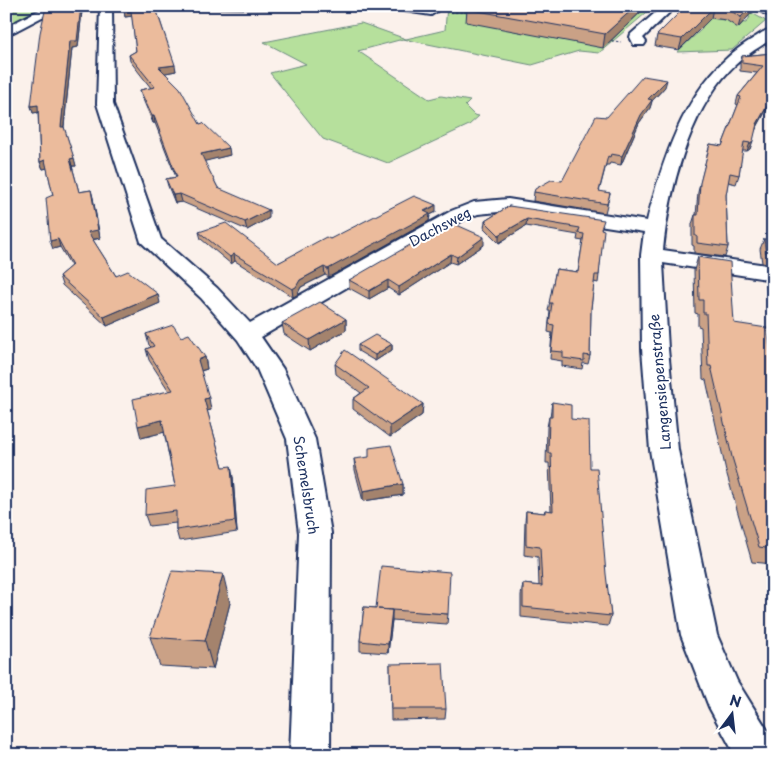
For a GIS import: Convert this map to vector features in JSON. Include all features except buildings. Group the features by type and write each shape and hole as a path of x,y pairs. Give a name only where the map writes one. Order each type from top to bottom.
{"street":[{"path":"6,32 57,6"},
{"name":"Schemelsbruch","path":"106,6 105,104 151,242 210,293 247,335 270,369 301,439 315,533 310,755"},
{"path":"391,6 431,10"},
{"path":"639,42 636,37 670,6"},
{"path":"757,6 773,14"},
{"name":"Langensiepenstraße","path":"760,755 722,694 699,635 664,450 655,349 652,255 654,228 665,185 686,125 709,87 725,67 742,52 773,32"},
{"name":"Dachsweg","path":"247,335 474,208 508,205 654,228"},
{"path":"652,255 773,273"}],"path":[{"path":"455,12 458,6"},
{"path":"431,10 476,12"},
{"path":"601,39 618,42 639,42"}],"green space":[{"path":"6,6 47,6 6,27"},
{"path":"447,6 653,7 599,53 579,51 532,65 403,39 358,51 429,99 441,96 470,101 465,106 474,115 479,116 469,125 388,163 323,139 270,73 306,64 264,42 361,23 406,39 445,30"},
{"path":"739,6 766,21 732,50 677,52 703,28 684,25 695,16 746,23 750,17 724,13"}]}
